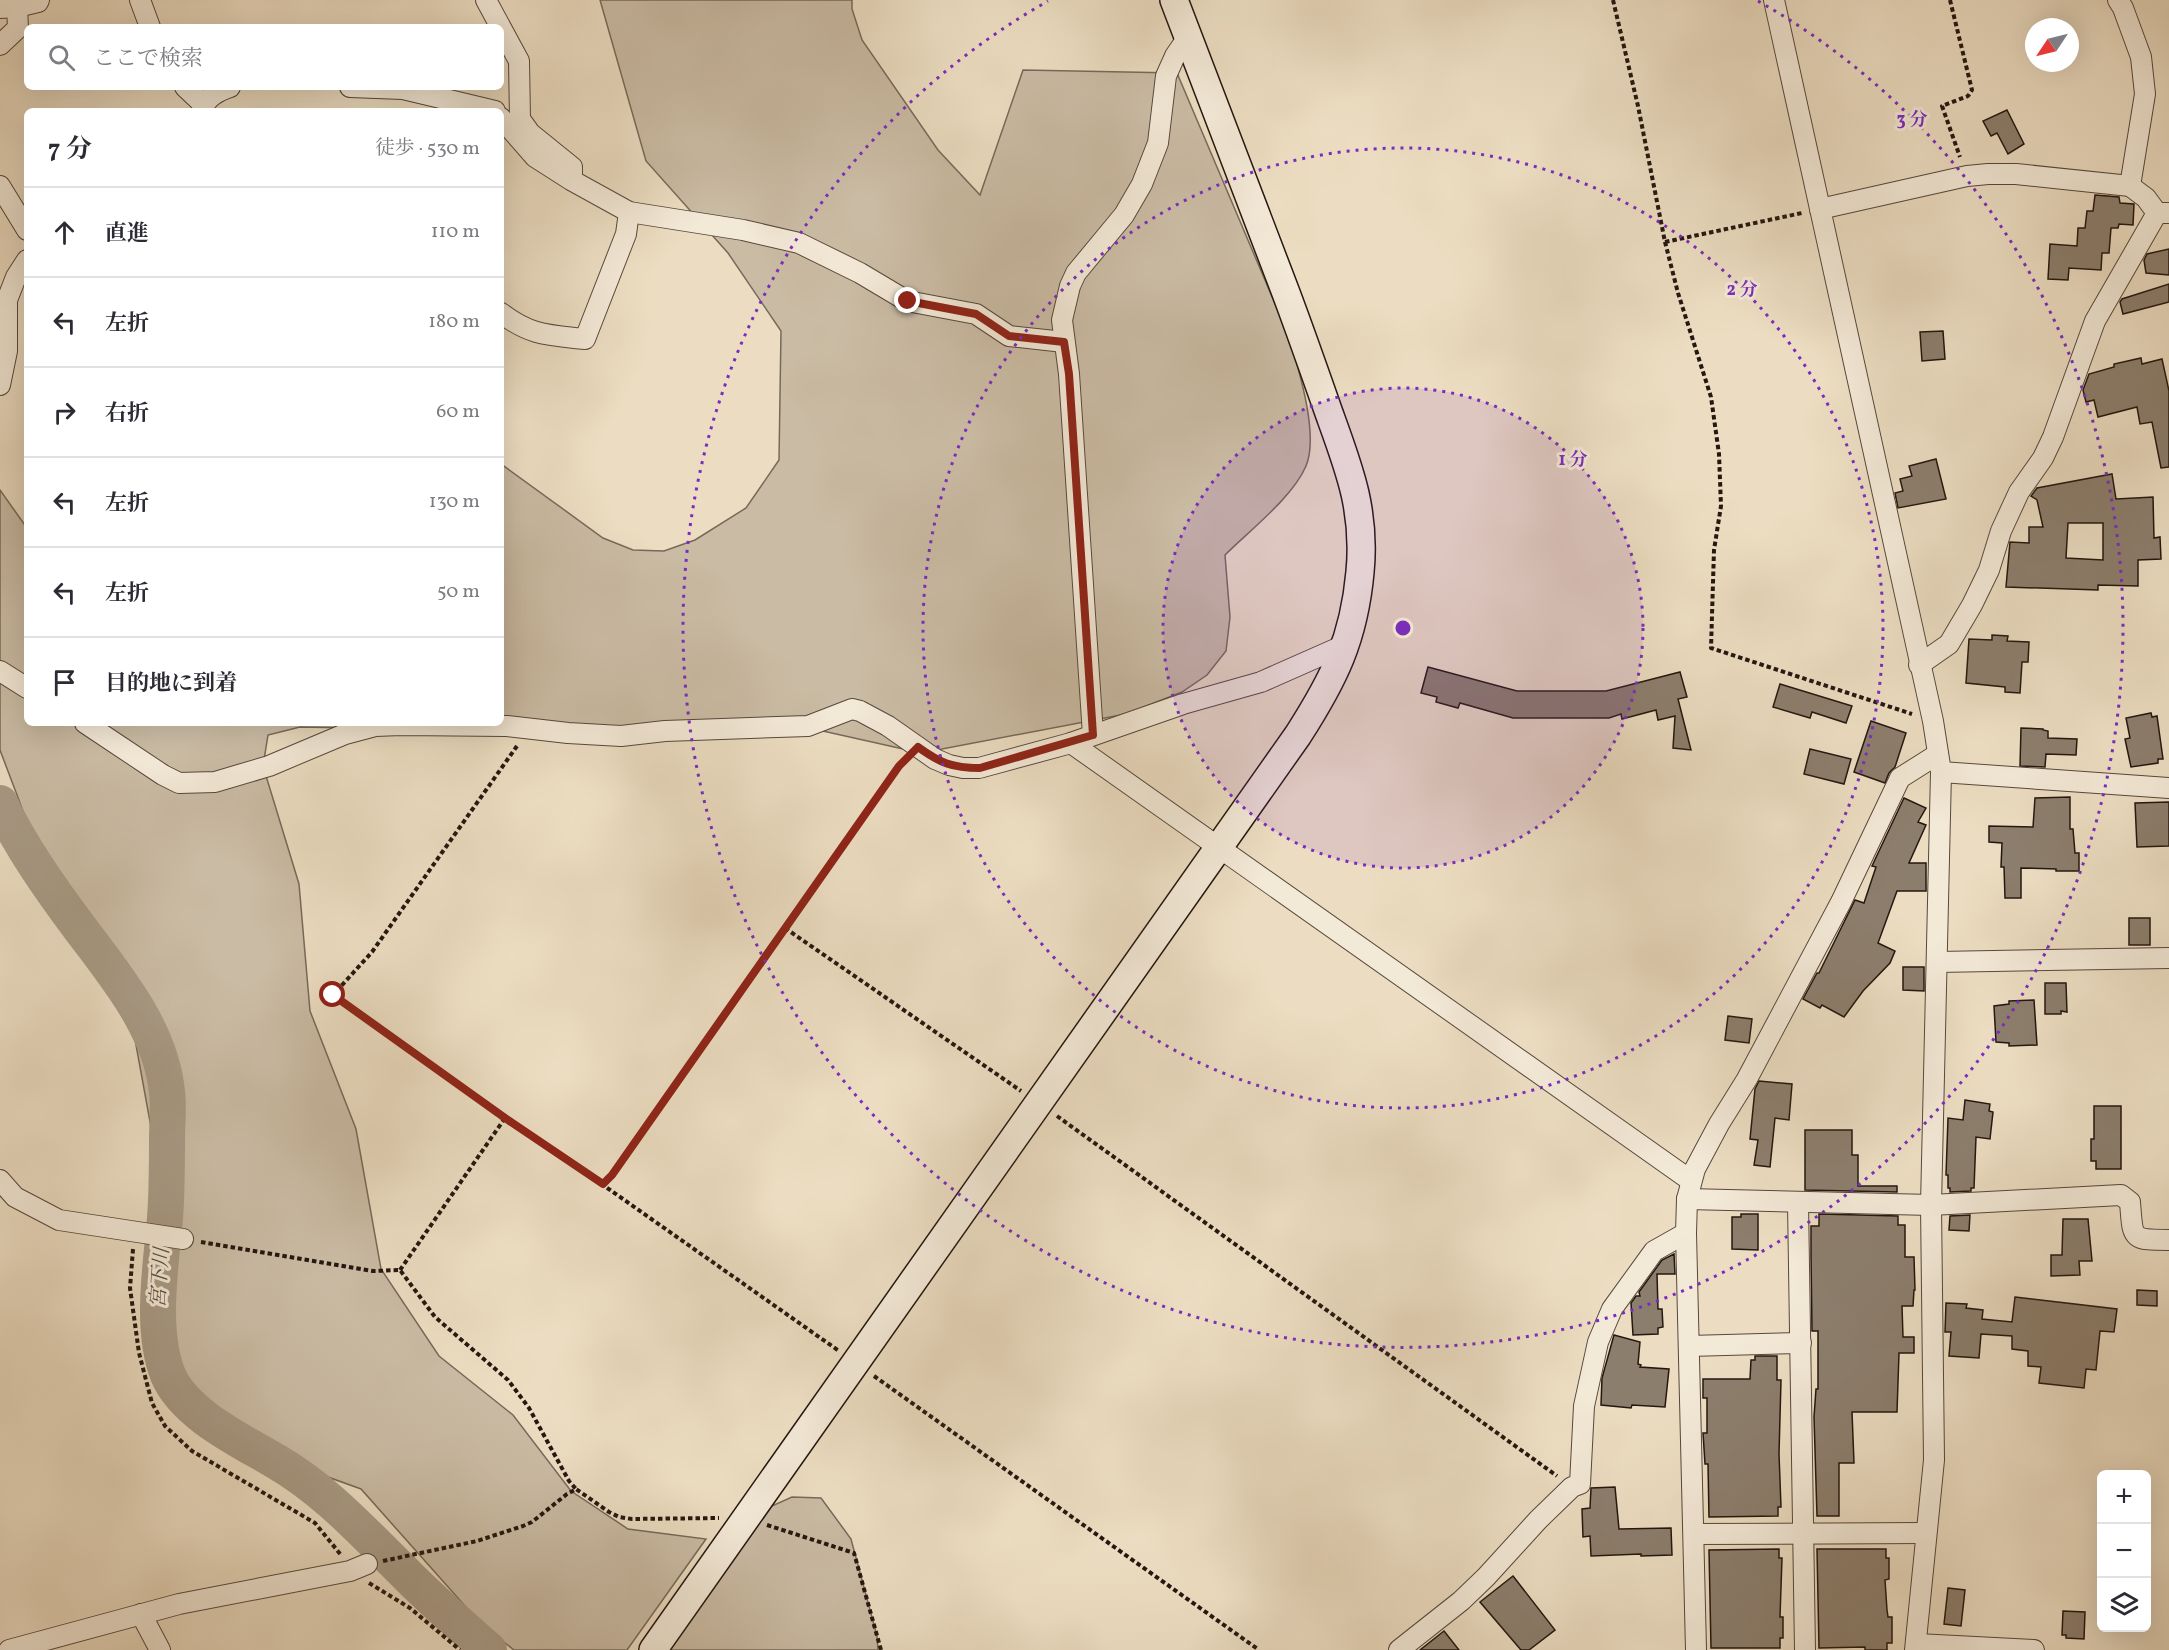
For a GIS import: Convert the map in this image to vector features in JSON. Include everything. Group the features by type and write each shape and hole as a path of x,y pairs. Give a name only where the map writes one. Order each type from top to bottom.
{"street":[{"path":"140,0 149,24"},
{"path":"486,0 499,24"},
{"path":"653,1650 1298,735 1319,702 1347,645 1355,612 1360,570 1360,526 1354,483 1312,362 1174,0"},
{"path":"1774,0 1933,721 1940,763 1938,962 1931,1205 1934,1460 1925,1533 1916,1647 2034,1650"},
{"path":"2118,0 2141,57 2145,94 2130,186"},
{"path":"0,45 18,28 8,8 43,1"},
{"path":"504,33 519,61 520,119 530,133 572,166 571,180"},
{"path":"1093,735 1070,386 1062,320 1070,286 1076,273 1124,215 1142,184 1158,143 1166,76 1175,56 1188,37"},
{"path":"188,90 203,108 221,90"},
{"path":"407,90 482,108"},
{"path":"504,121 535,157 628,212 743,230 799,243 860,273 908,301 976,314 1009,336 1064,342"},
{"path":"1820,209 1967,176 2016,174 2130,186 2163,213 2094,321 2053,437 2043,458 2019,492 2001,531 1989,570 1971,605 1949,644 1919,665"},
{"path":"0,186 24,225"},
{"path":"504,315 536,334 585,339 626,234 628,212"},
{"path":"0,385 7,351 7,300 16,277 24,265"},
{"path":"466,726 530,728 621,736 674,730 808,726 852,709 888,726 935,759 963,768 980,768 1261,682 1347,645"},
{"path":"0,671 24,686"},
{"path":"90,726 163,775 179,783 215,782 269,766 345,734 375,726"},
{"path":"1071,742 1219,847 1689,1190 1798,1203 1931,1205 2121,1195 2130,1202 2133,1231 2136,1236 2144,1240 2169,1240"},
{"path":"1696,1650 1686,1233 1689,1190 1719,1124 1747,1079 1841,902 1900,778 1940,763 2169,788"},
{"path":"1938,962 2169,958"},
{"path":"0,1180 15,1197 59,1220 183,1239"},
{"path":"1798,1203 1805,1650"},
{"path":"1399,1650 1469,1593 1538,1520 1572,1487 1580,1484 1584,1406 1598,1342 1612,1309 1654,1251 1686,1233"},
{"path":"1689,1346 1801,1343"},
{"path":"1694,1534 1925,1533"},
{"path":"9,1650 141,1614 230,1593 359,1568"},
{"path":"141,1614 160,1650"},
{"path":"0,1644 4,1650"}],"path":[{"path":"1613,0 1638,106 1665,242 1678,293 1711,397 1719,454 1721,506 1714,550 1710,648 1933,721"},
{"path":"1950,0 1972,90 1968,96 1942,106 1967,176"},
{"path":"1665,242 1820,209"},
{"path":"530,728 372,952 333,995 1259,1650"},
{"path":"603,1184 612,1175 899,766 918,747"},
{"path":"785,928 1038,1102 1572,1487"},
{"path":"400,1270 505,1118"},
{"path":"140,1231 130,1288 139,1353 152,1403 165,1426 192,1451 315,1523 341,1555 460,1650"},
{"path":"183,1239 373,1271 400,1270"},
{"path":"400,1270 435,1317 508,1380 529,1408 569,1481 576,1489 619,1517 632,1519 747,1517 854,1553 881,1650"},
{"path":"401,1558 477,1541 523,1526 532,1522 576,1489"}],"shaded area":[{"path":"600,0 852,0 852,9 862,40 938,150 980,195 1023,70 1177,73 1290,339 1309,421 1309,453 1306,466 1291,490 1225,555 1230,617 1226,651 1207,675 1182,692 1126,714 921,753 805,727 744,735 300,727 268,735 263,766 299,884 310,1011 356,1129 381,1269 439,1356 513,1415 571,1491 628,1529 706,1539 627,1650 514,1650 481,1624 361,1489 203,1432 181,1413 158,1323 151,1127 134,1034 106,959 43,864 0,750 0,490 24,524 24,726 504,726 504,466 603,538 633,550 664,551 695,540 746,508 779,460 781,331 728,253 646,161"},
{"path":"792,1497 821,1498 851,1539 877,1636 878,1650 668,1650 765,1509"}],"building":[{"path":"2007,110 2024,144 2008,154 1997,133 1991,136 1983,121"},
{"path":"2095,195 2119,197 2120,203 2134,204 2133,225 2119,224 2118,228 2111,228 2109,253 2102,253 2101,270 2069,268 2068,280 2048,279 2050,244 2077,246 2078,228 2085,228 2087,211 2093,211"},
{"path":"2169,249 2169,275 2146,273 2144,260 2147,254"},
{"path":"2169,284 2169,302 2123,314 2120,302 2122,299"},
{"path":"1943,331 1945,359 1922,361 1920,332"},
{"path":"2141,358 2142,364 2162,359 2169,391 2169,467 2161,468 2152,422 2140,424 2137,407 2098,417 2094,400 2086,402 2083,390 2089,374 2114,367 2114,364"},
{"path":"1936,459 1946,499 1898,508 1895,493 1903,491 1900,479 1912,476 1909,466"},
{"path":"2112,474 2116,499 2153,497 2154,538 2160,537 2161,559 2138,560 2138,586 2098,585 2098,590 2006,587 2010,542 2029,543 2029,527 2043,527 2037,500 2031,496 2037,488","holes":["2068,523 2103,523 2103,560 2066,558"]},
{"path":"1992,635 2008,636 2007,641 2029,642 2028,662 2022,662 2020,693 2005,692 2005,687 1966,683 1969,639 1992,640"},
{"path":"1428,667 1517,691 1606,691 1680,672 1687,697 1678,699 1691,750 1673,748 1675,716 1658,720 1656,710 1622,719 1621,714 1609,718 1513,718 1460,703 1458,708 1436,702 1437,697 1421,693"},
{"path":"1780,684 1852,706 1846,723 1812,712 1810,718 1773,707"},
{"path":"2151,713 2152,717 2157,716 2163,759 2158,759 2158,763 2131,767 2125,739 2130,738 2126,718"},
{"path":"1871,721 1906,733 1895,767 1889,773 1885,783 1854,772"},
{"path":"2021,728 2043,729 2048,731 2048,738 2077,739 2076,755 2046,754 2045,767 2020,766"},
{"path":"1810,749 1851,759 1844,784 1804,774"},
{"path":"2070,797 2070,829 2073,829 2075,853 2079,853 2079,871 2021,868 2021,898 2005,898 2004,867 2001,867 2002,843 1989,842 1989,826 2033,827 2035,798"},
{"path":"1904,798 1926,808 1918,822 1926,825 1909,863 1926,863 1926,891 1897,891 1878,943 1895,951 1890,963 1863,991 1844,1017 1822,1005 1820,1008 1803,999 1819,973 1855,900 1864,903 1876,867 1872,866"},
{"path":"2169,802 2169,846 2137,847 2135,803"},
{"path":"2129,918 2150,918 2150,945 2129,945"},
{"path":"1903,967 1924,967 1924,991 1903,990"},
{"path":"2045,983 2066,983 2067,1012 2045,1014"},
{"path":"2034,1000 2037,1045 2009,1046 2009,1043 1996,1042 1994,1006 2009,1004 2009,1001"},
{"path":"1728,1016 1752,1019 1749,1043 1725,1040"},
{"path":"1759,1081 1792,1084 1789,1120 1775,1118 1770,1167 1754,1165 1758,1140 1750,1139 1755,1089"},
{"path":"1965,1100 1990,1104 1989,1111 1993,1112 1990,1139 1976,1137 1974,1188 1971,1188 1971,1191 1950,1192 1948,1175 1946,1175 1948,1118 1963,1120"},
{"path":"2094,1106 2121,1106 2121,1169 2096,1169 2096,1161 2091,1161"},
{"path":"1805,1130 1852,1130 1852,1155 1858,1155 1858,1186 1897,1186 1897,1192 1805,1190"},
{"path":"1741,1214 1758,1214 1758,1250 1732,1249 1732,1217 1741,1217"},
{"path":"1819,1214 1898,1216 1898,1225 1905,1225 1905,1257 1914,1257 1913,1306 1902,1306 1903,1337 1914,1337 1914,1353 1899,1353 1897,1412 1852,1412 1854,1463 1839,1463 1839,1516 1817,1516 1814,1417 1816,1389 1818,1389 1818,1331 1812,1331 1811,1226 1819,1226"},
{"path":"1970,1215 1969,1231 1949,1230 1950,1216"},
{"path":"2063,1219 2088,1219 2092,1261 2079,1261 2080,1275 2051,1276 2051,1255 2062,1255"},
{"path":"1674,1254 1675,1274 1657,1274 1658,1309 1662,1309 1663,1327 1658,1328 1658,1334 1633,1335 1631,1303 1636,1296 1640,1296 1639,1292 1662,1260"},
{"path":"2137,1290 2157,1291 2157,1306 2137,1305"},
{"path":"2015,1297 2117,1309 2114,1332 2100,1331 2096,1370 2086,1369 2084,1388 2039,1383 2041,1367 2028,1366 2028,1351 2012,1349 2012,1336 1981,1334 1979,1358 1949,1356 1951,1332 1945,1332 1946,1303 1967,1304 1966,1308 1983,1310 1982,1319 2012,1322"},
{"path":"1614,1335 1640,1342 1638,1364 1641,1365 1640,1367 1669,1369 1665,1407 1632,1405 1631,1408 1601,1405 1602,1378"},
{"path":"1755,1356 1777,1356 1777,1380 1781,1380 1779,1454 1781,1507 1778,1507 1778,1516 1709,1517 1708,1464 1705,1464 1703,1433 1707,1433 1707,1398 1703,1398 1703,1379 1750,1379 1751,1360 1755,1360"},
{"path":"1615,1487 1619,1529 1671,1528 1672,1555 1591,1556 1590,1536 1583,1537 1582,1509 1590,1508 1591,1488"},
{"path":"1779,1549 1779,1558 1782,1558 1780,1617 1783,1617 1783,1638 1780,1638 1780,1648 1711,1648 1709,1550"},
{"path":"1817,1549 1886,1549 1886,1558 1889,1558 1889,1579 1885,1580 1887,1610 1888,1617 1892,1617 1892,1643 1887,1643 1887,1650 1865,1650 1865,1647 1819,1648"},
{"path":"1513,1576 1555,1630 1529,1650 1521,1650 1480,1602"},
{"path":"1948,1588 1965,1590 1961,1626 1944,1624"},
{"path":"2063,1611 2085,1612 2084,1639 2066,1638 2066,1635 2062,1635"},
{"path":"1444,1631 1459,1650 1420,1650"}],"waterway":[{"name":"宮下川","path":"0,803 36,867 134,1004 156,1046 163,1069 168,1104 167,1178 158,1318 163,1357 168,1375 176,1389 187,1403 216,1426 294,1473 327,1498 433,1600 489,1650"}],"route":[{"path":"333,995 505,1118 603,1184 612,1175 899,766 918,747 935,759 949,765 980,768 1093,735 1069,374 1064,342 1009,336 976,314 908,301"}]}
